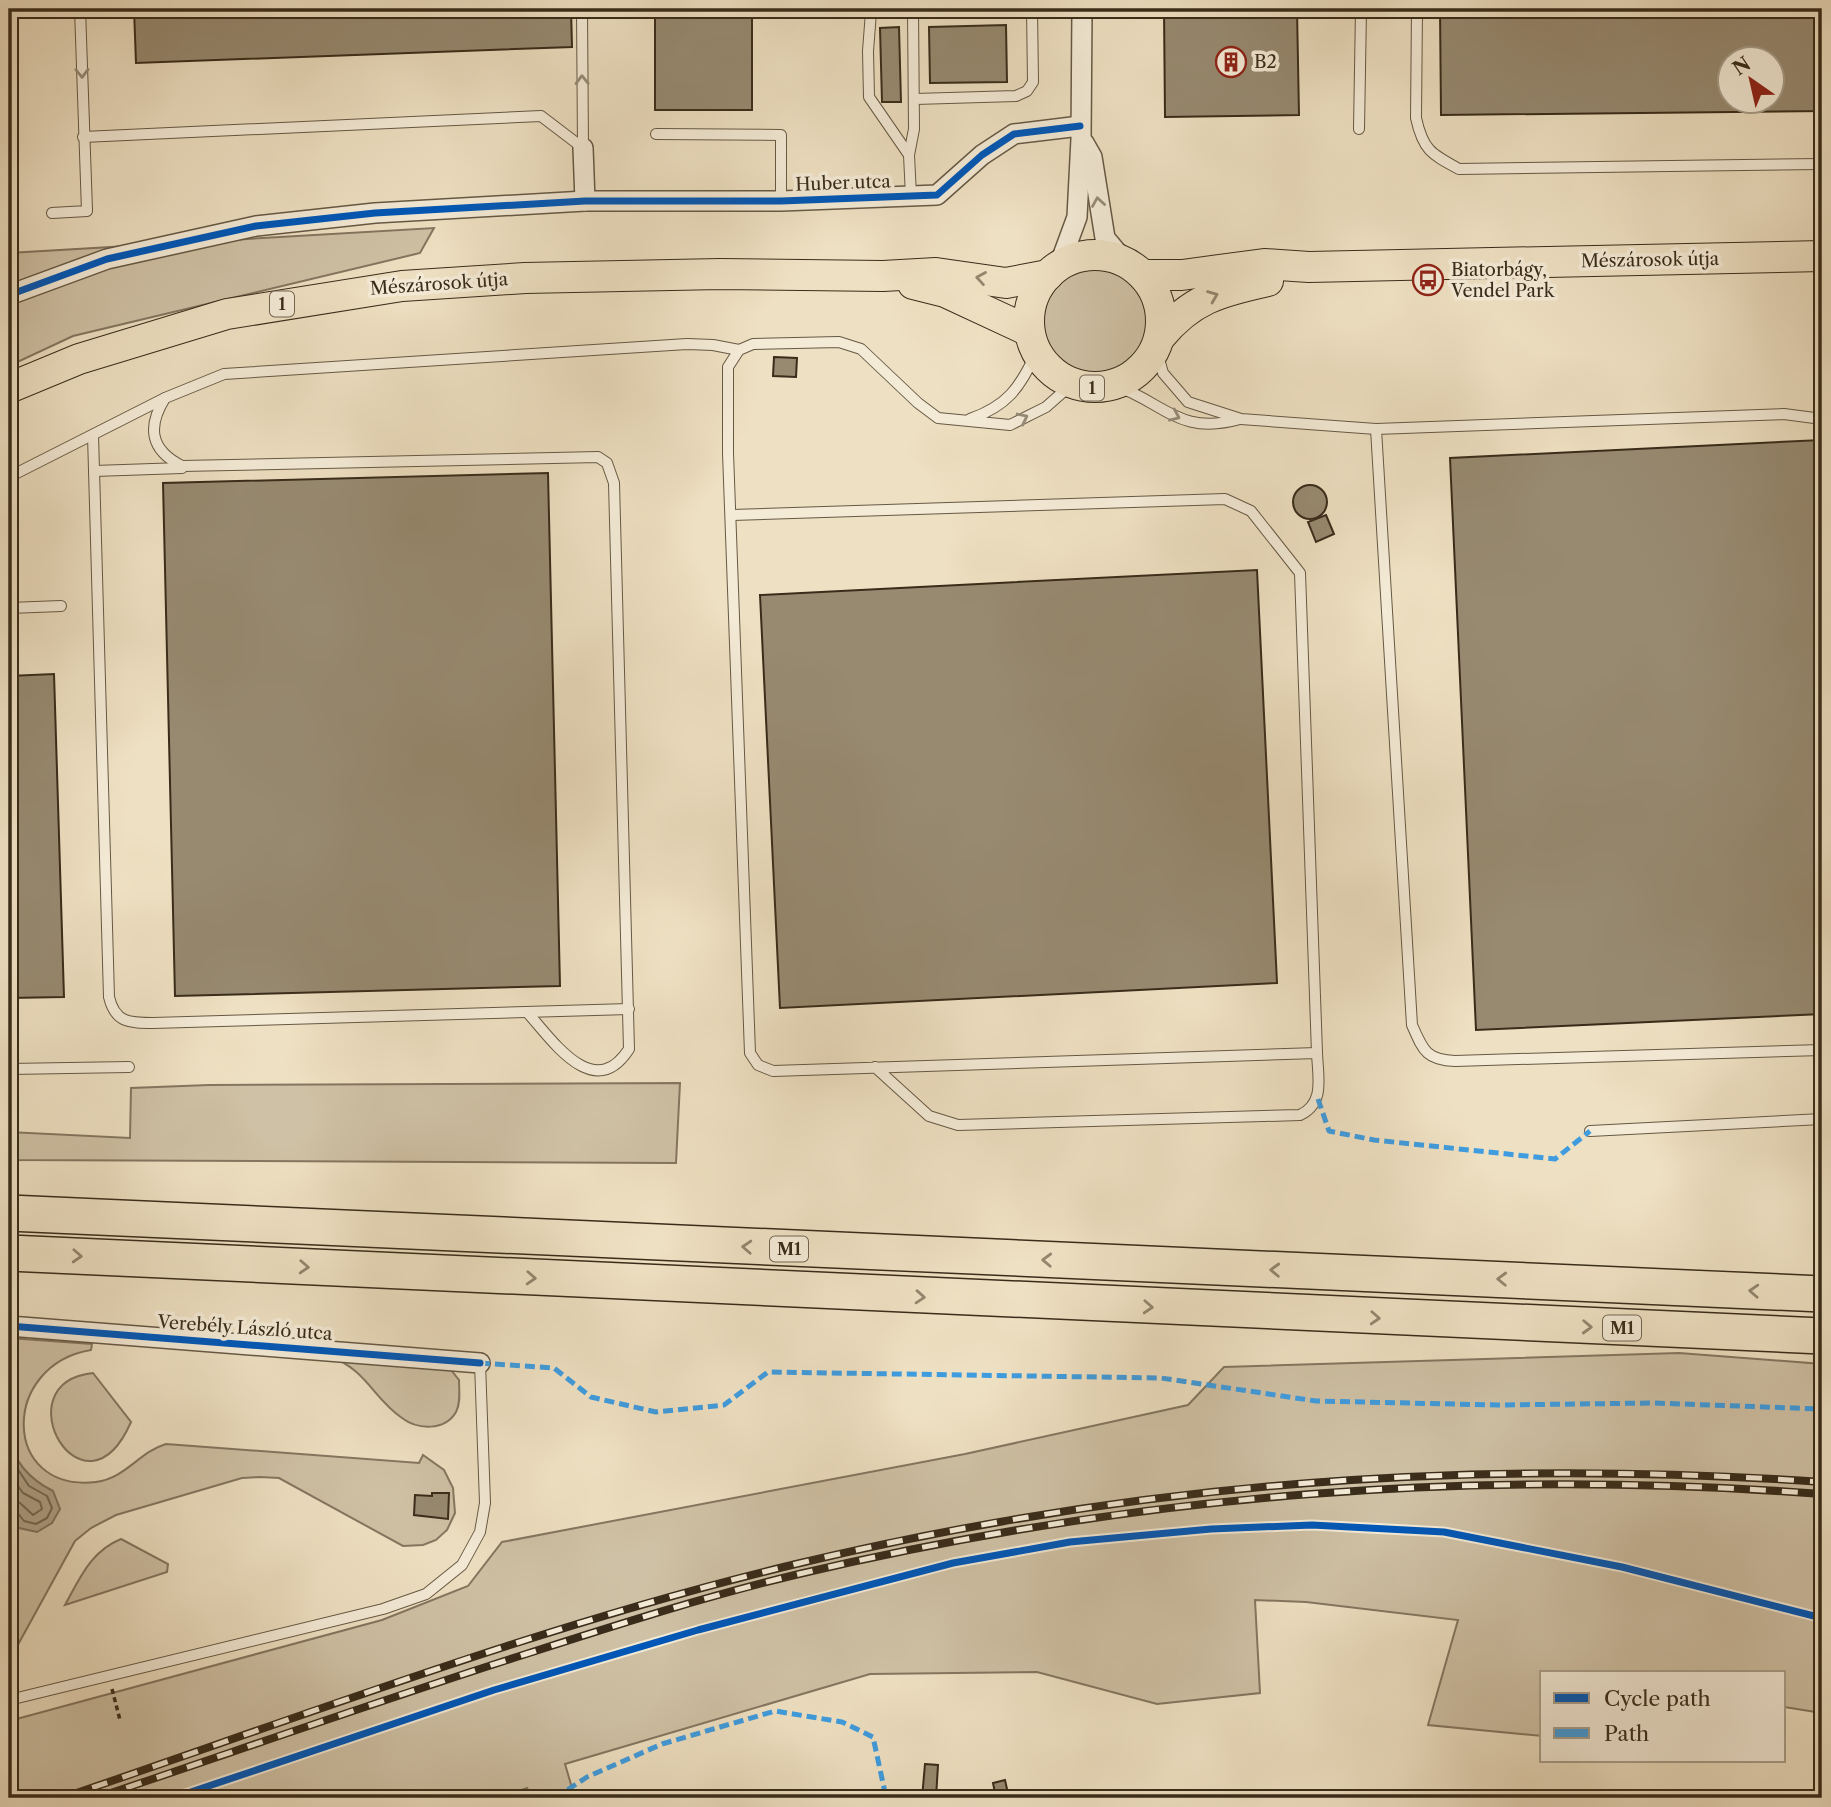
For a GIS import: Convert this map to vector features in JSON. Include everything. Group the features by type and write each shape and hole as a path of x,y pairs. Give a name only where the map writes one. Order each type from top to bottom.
{"highway":[{"name":"M1","path":"9,1213 1822,1294"},
{"name":"M1","path":"9,1253 1822,1336"}],"main road":[{"name":"Mészárosok útja","path":"9,388 79,359 227,314 353,291 526,278 720,274 884,276 936,273 1006,283 1053,270 1084,256 1098,255 1134,268 1182,275 1264,264 1310,267 1822,256"},
{"name":"Mészárosok útja","path":"1114,385 1139,371 1175,318 1192,304 1227,290 1310,267"},
{"path":"1134,268 1160,304 1158,343"},
{"path":"1032,342 1032,300 1053,270"},
{"name":"Mészárosok útja","path":"884,276 945,292 1032,342 1051,372 1072,384"},
{"name":"1","path":"1072,384 1086,388 1114,385"}],"street":[{"path":"1053,270 1077,217 1082,9"},
{"path":"1081,133 1092,156 1105,238 1134,268"},
{"name":"Huber utca","path":"9,295 107,259 256,226 375,213 585,201 781,201 937,195 982,155 1014,134 1081,133"},
{"path":"583,148 585,201"},
{"name":"Verebély László utca","path":"9,1326 480,1363"}],"lane":[{"path":"51,213 87,211 80,9"},
{"path":"582,9 583,148"},
{"path":"909,155 869,97 867,51 871,12 954,9"},
{"path":"915,99 1016,96 1027,91 1033,82 1032,9"},
{"path":"1359,130 1362,9"},
{"path":"1417,9 1416,111 1420,134 1424,147 1459,169 1822,164"},
{"path":"911,196 909,155 914,129 915,99 913,10"},
{"path":"83,137 541,116 583,148"},
{"path":"656,134 781,135 781,201"},
{"path":"1072,384 1046,407 1010,425 938,418 860,349 839,342 753,344 739,350 728,367 750,1053 758,1065 774,1071 1317,1054"},
{"path":"964,421 1002,405 1025,377 1032,342"},
{"path":"1158,343 1163,373 1188,402 1241,419 1376,429 1784,414 1822,419"},
{"path":"9,477 165,398 223,374 687,344 739,350"},
{"path":"1114,385 1185,421 1207,426 1241,419"},
{"path":"165,398 155,414 153,430 158,446 166,458 181,466 196,468"},
{"path":"1376,429 1412,1025 1422,1049 1437,1060 1455,1061 1822,1050"},
{"path":"93,435 109,997 119,1018 129,1023 153,1023 629,1009"},
{"path":"94,471 598,457 607,463 614,483 629,1048 621,1061 594,1071 579,1067 527,1012"},
{"path":"732,515 1225,499 1251,511 1300,573 1317,1054 1318,1099 1312,1109 1300,1115 958,1125 929,1116 875,1067"},
{"path":"9,608 61,606"},
{"path":"9,1069 129,1066"},
{"path":"1590,1131 1822,1118"},
{"path":"9,1700 383,1609 426,1594 462,1565 480,1532 485,1503 480,1363"}],"path":[{"path":"108,1676 120,1720"}],"shaded area":[{"path":"434,228 420,253 73,336 9,366 9,253"},
{"path":"1095,269 1115,273 1132,284 1143,301 1147,321 1143,341 1132,358 1115,369 1095,373 1075,369 1058,358 1047,341 1043,321 1047,301 1058,284 1075,273"},
{"path":"680,1083 676,1163 9,1160 9,1132 130,1138 131,1088 209,1085"},
{"path":"9,1338 92,1344 91,1350 61,1360 40,1378 28,1401 24,1426 29,1449 42,1468 65,1480 107,1480 166,1444 419,1463 423,1455 444,1470 453,1488 455,1513 447,1530 436,1540 423,1545 403,1546 279,1478 260,1477 242,1478 116,1515 91,1528 75,1541 9,1661"},
{"path":"1679,1353 1822,1364 1822,1713 1786,1707 1786,1671 1540,1671 1540,1736 1428,1725 1458,1620 1306,1602 1255,1600 1260,1693 1157,1704 1037,1672 870,1674 565,1764 575,1798 533,1798 527,1788 499,1798 9,1798 9,1721 382,1620 468,1586 502,1542 965,1454 1188,1405 1224,1367"},
{"path":"328,1355 447,1365 459,1380 458,1408 445,1423 431,1427 408,1422 383,1402 361,1376"},
{"path":"93,1373 131,1422 112,1451 92,1461 74,1456 60,1441 52,1421 53,1400 66,1382"},
{"path":"121,1539 168,1564 167,1572 65,1605 81,1575 94,1558"}],"water":[{"path":"9,1437 19,1462 31,1476 53,1491 60,1509 52,1523 37,1532 19,1528 9,1512"}],"building":[{"path":"134,9 571,9 572,47 136,63"},
{"path":"655,9 752,9 752,110 655,110"},
{"name":"B2","path":"1164,9 1297,9 1299,115 1165,117"},
{"path":"1440,9 1822,9 1822,111 1786,111 1786,46 1716,46 1716,112 1441,115"},
{"path":"1006,25 1007,82 930,83 929,27"},
{"path":"899,27 901,102 882,102 880,28"},
{"path":"774,357 797,358 796,377 773,376"},
{"path":"1821,440 1822,1014 1476,1030 1450,458"},
{"path":"548,473 560,986 175,996 163,483"},
{"path":"1310,485 1322,490 1327,502 1322,514 1310,519 1298,514 1293,502 1298,490"},
{"path":"1326,515 1334,534 1316,542 1308,522"},
{"path":"1257,570 1277,983 780,1008 760,595"},
{"path":"54,674 64,997 9,998 9,676"},
{"path":"432,1493 449,1493 448,1519 414,1515 415,1495 432,1496"},
{"path":"925,1764 938,1765 936,1798 922,1798"},
{"path":"1005,1780 1009,1798 996,1798 993,1783"}],"railway":[{"path":"62,1798 426,1672 611,1614 796,1564 924,1536 1052,1513 1306,1483 1434,1476 1562,1473 1691,1475 1822,1482"},
{"path":"96,1798 472,1671 696,1601 799,1574 1054,1524 1308,1494 1435,1487 1563,1484 1822,1494"}],"marked path":[{"path":"1318,1099 1329,1131 1374,1140 1555,1159 1590,1131"},
{"path":"480,1363 554,1368 591,1397 656,1412 724,1405 768,1372 1161,1378 1316,1401 1498,1405 1654,1403 1822,1409"},
{"path":"555,1798 587,1777 662,1744 775,1711 842,1722 873,1737 886,1797"}],"cycle path":[{"path":"9,295 107,259 256,226 375,213 585,201 781,201 937,195 982,155 1014,134 1080,126"},
{"path":"9,1326 480,1363"},
{"path":"173,1798 494,1690 698,1630 953,1563 1070,1542 1211,1529 1312,1525 1444,1532 1622,1567 1822,1618"}],"place":[{"name":"B2","path":"1231,62"},
{"name":"Biatorbágy, Vendel Park","path":"1428,280"}]}
